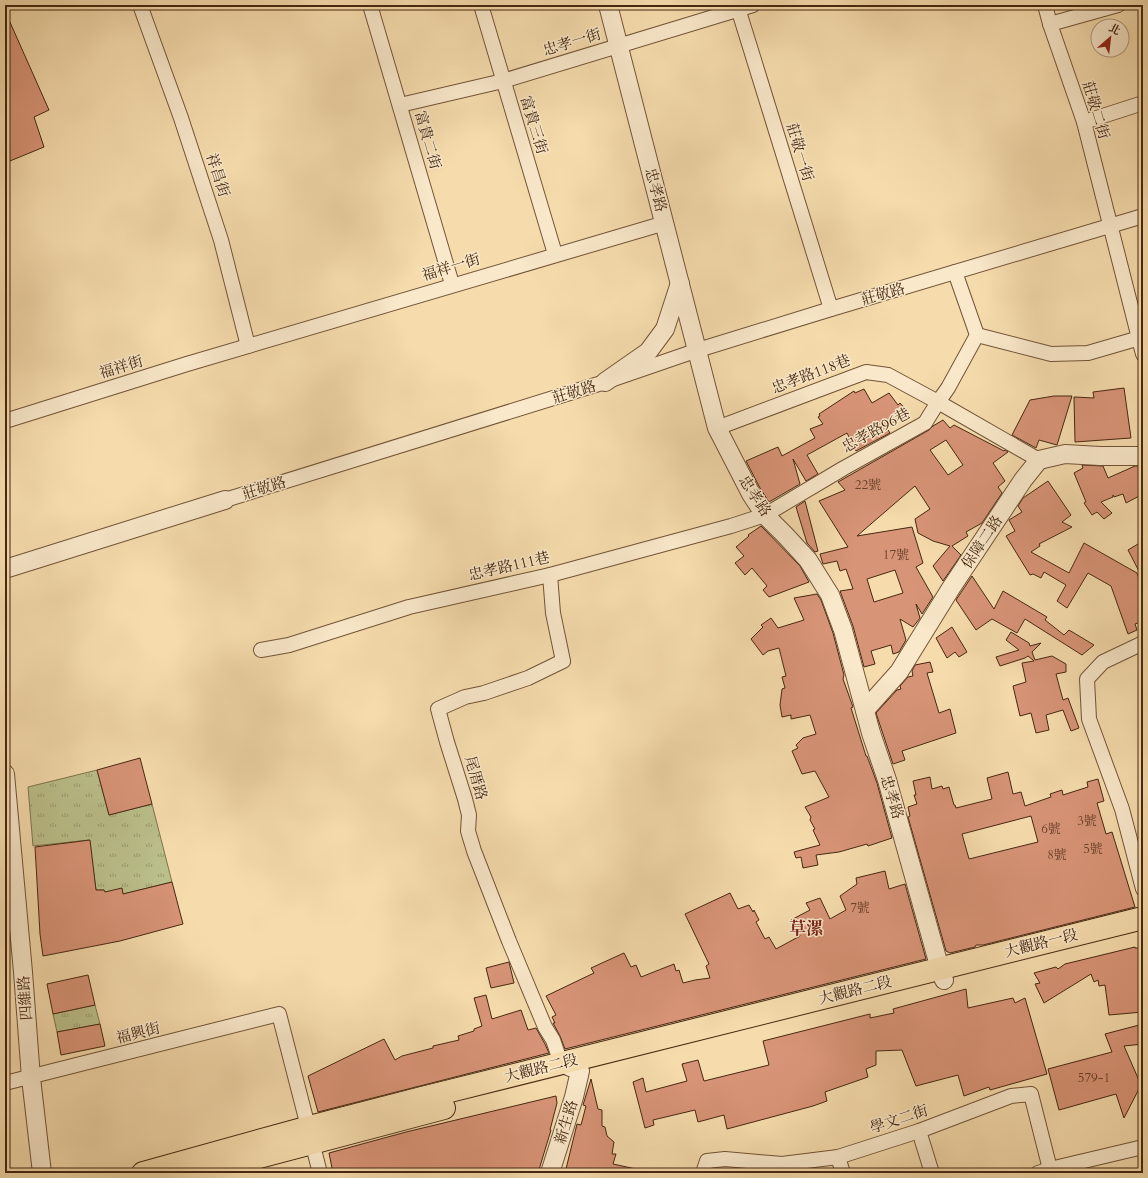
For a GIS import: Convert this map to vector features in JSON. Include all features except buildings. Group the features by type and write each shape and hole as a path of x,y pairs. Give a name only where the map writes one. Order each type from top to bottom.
{"main road":[{"name":"大觀路一段","path":"942,975 1143,918"},
{"name":"大觀路一段","path":"942,975 1143,930"},
{"name":"大觀路二段","path":"143,1173 311,1135 571,1067 942,975"},
{"name":"大觀路二段","path":"200,1173 311,1135"}],"street":[{"name":"富貴二街","path":"370,5 452,284"},
{"name":"富貴三街","path":"481,5 555,254"},
{"name":"忠孝路","path":"608,5 717,428 751,494 765,515 808,560 830,595 843,630 855,678 887,780 942,975"},
{"name":"忠孝一街","path":"400,105 503,81 738,7 753,5"},
{"name":"莊敬二街","path":"1045,5 1050,24 1084,122 1110,227 1141,338 1143,354"},
{"path":"1050,24 1118,5"},
{"name":"莊敬一街","path":"738,7 831,309"},
{"name":"祥昌街","path":"142,11 181,118 220,240 248,346"},
{"path":"1084,122 1143,103"},
{"name":"莊敬路","path":"5,569 605,382 698,350 1143,216"},
{"name":"福祥一街","path":"248,346 452,284 665,223"},
{"path":"955,272 977,334 1051,354 1088,353 1141,338"},
{"path":"605,382 648,352 661,335 665,329 680,283"},
{"name":"忠孝路96巷","path":"765,515 844,468 925,423 948,388 977,334"},
{"name":"福祥街","path":"5,421 248,346"},
{"name":"忠孝路118巷","path":"717,428 866,372 888,375 938,402"},
{"path":"938,402 1039,460 1065,454 1143,456"},
{"name":"保障二路","path":"865,710 899,672 951,588 1023,480 1039,460"},
{"name":"忠孝路111巷","path":"261,650 289,645 409,607 550,575 731,526 765,515"},
{"name":"尾厝路","path":"550,575 553,613 563,661 528,678 484,693 465,697 438,709 465,799 468,815 468,832 474,851 545,1027 571,1067"},
{"path":"1143,643 1103,662 1087,679 1089,719 1122,809 1143,889"},
{"name":"四維路","path":"5,774 24,972 31,1078 42,1173"},
{"name":"福興街","path":"5,1083 31,1078 279,1014 311,1135"},
{"name":"新生路","path":"550,1173 574,1097 571,1067"},
{"name":"學文二街","path":"703,1173 707,1162 725,1159 782,1164 838,1157 919,1131 1011,1096 1031,1094 1046,1172"},
{"path":"919,1131 932,1173"},
{"path":"311,1135 320,1173"},
{"path":"1046,1172 1143,1147"},
{"path":"838,1157 843,1173"}],"green space":[{"path":"97,770 109,815 152,804 172,882 123,894 96,890 89,840 33,846 28,787"},
{"path":"95,1005 100,1024 57,1032 53,1014"}],"district":[{"name":"草漯","path":"806,928"}]}
